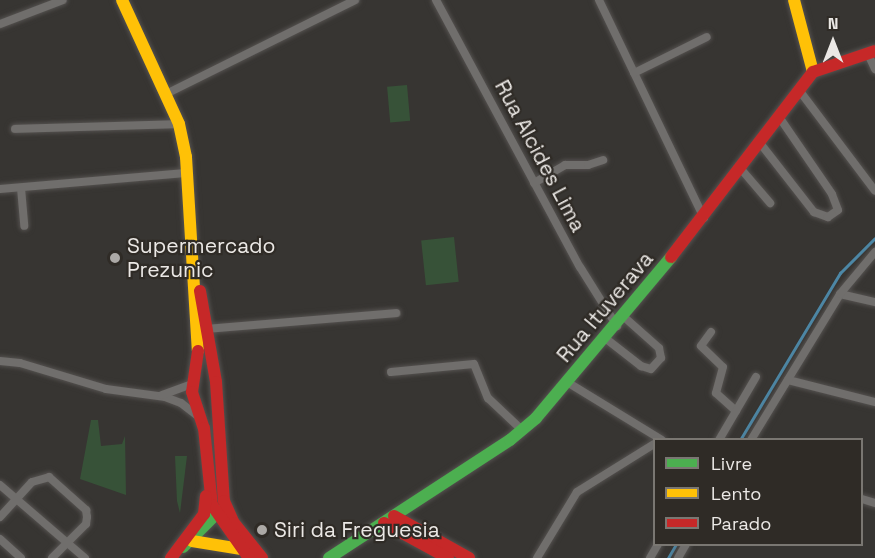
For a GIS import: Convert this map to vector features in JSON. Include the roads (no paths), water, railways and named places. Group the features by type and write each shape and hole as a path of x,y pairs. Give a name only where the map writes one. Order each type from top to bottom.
{"main road":[{"path":"122,0 179,124 188,173 198,354 192,384 202,422 208,483 216,515 255,555"},
{"path":"794,0 813,72 871,53"},
{"name":"Rua Ituverava","path":"329,558 522,430 620,321 704,218 813,72"},
{"path":"195,269 207,329 219,426 223,494 234,523 255,555"},
{"path":"192,384 201,381 210,387 213,413 219,426"},
{"path":"174,555 204,514 208,483"},
{"path":"174,555 192,541 216,515 223,494"},
{"path":"389,520 448,558"},
{"path":"389,520 469,558"},
{"path":"192,541 255,555"}],"street":[{"path":"0,24 63,0"},
{"path":"166,94 355,0"},
{"name":"Rua Alcides Lima","path":"436,0 534,183 620,321 659,348 661,358 651,369 641,366 605,338"},
{"path":"599,0 704,218"},
{"path":"634,73 706,37"},
{"path":"871,53 875,69"},
{"path":"800,90 875,191"},
{"path":"760,143 814,212 828,217 838,210 832,194 779,117"},
{"path":"15,129 179,124"},
{"path":"534,183 565,165 588,165 603,160"},
{"path":"741,169 770,204"},
{"path":"0,189 188,173"},
{"path":"21,188 24,226"},
{"path":"751,438 840,294 875,252"},
{"path":"840,294 875,302"},
{"path":"207,329 396,313"},
{"path":"711,332 701,346 723,367 716,393 736,411"},
{"path":"0,361 20,363 106,389 156,396 181,403 202,422"},
{"path":"391,372 474,364 488,398 522,430"},
{"path":"720,438 756,377"},
{"path":"788,380 875,402"},
{"path":"567,382 660,438"},
{"path":"156,396 192,384"},
{"path":"537,558 577,492 653,445"},
{"path":"0,517 41,476 49,477 86,510 86,524 52,558"},
{"path":"0,485 85,558"},
{"path":"0,539 21,558"}],"waterway":[{"path":"741,438 840,273 875,238"},
{"path":"668,558 675,546"}],"place":[{"name":"Supermercado Prezunic","path":"115,258"},
{"name":"Siri da Freguesia","path":"262,530"}]}
